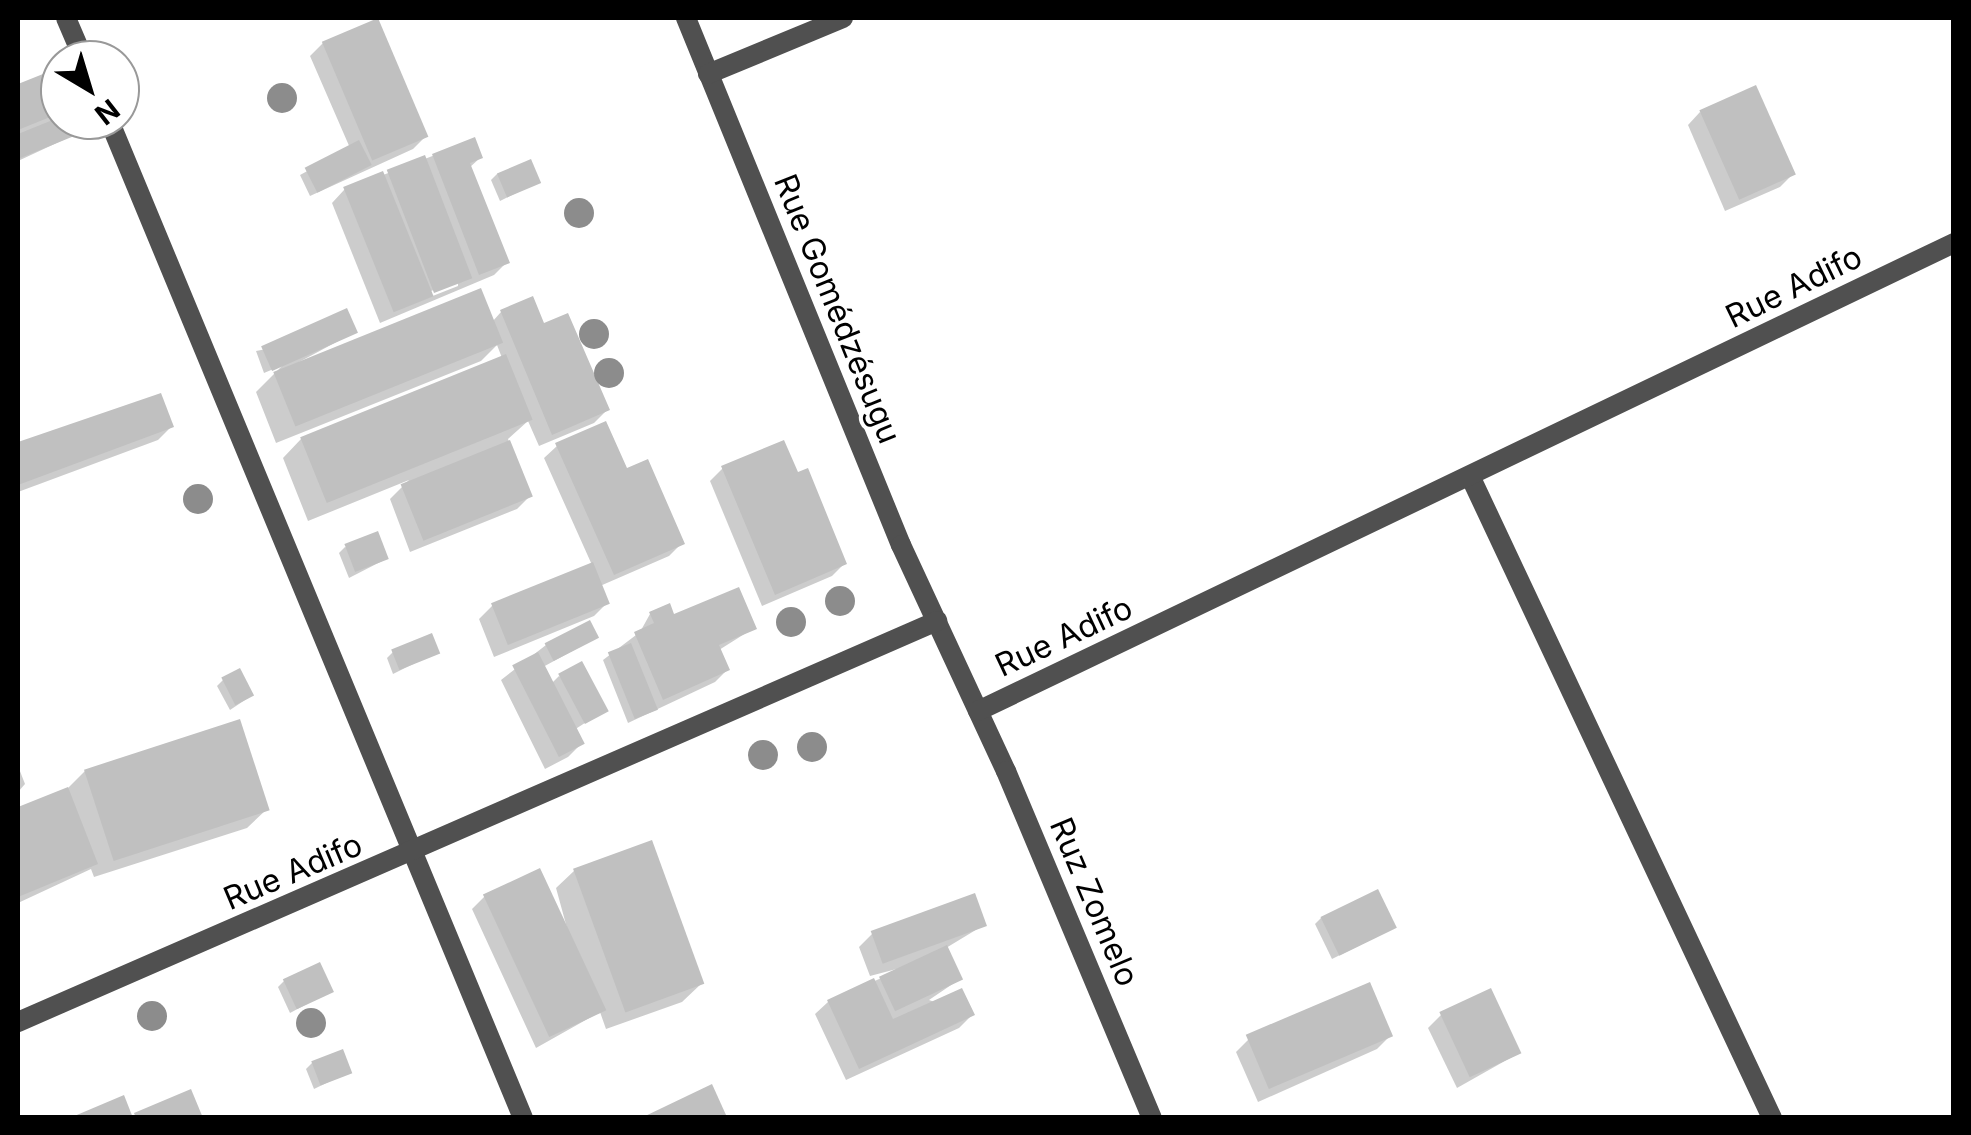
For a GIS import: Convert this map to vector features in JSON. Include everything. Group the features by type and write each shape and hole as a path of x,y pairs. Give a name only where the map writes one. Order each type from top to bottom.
{"street":[{"name":"Rue Gomédzésugu","path":"686,18 937,620"},
{"path":"708,74 844,18"},
{"path":"116,140 523,1118"},
{"name":"Rue Adifo","path":"18,1022 413,854 937,620 978,711 1471,478 1954,243"},
{"path":"1471,478 1772,1118"},
{"name":"Ruz Zomelo","path":"978,711 1152,1118"}],"building":[{"path":"378,18 428,137 372,161 322,42"},
{"path":"40,75 40,121 18,130 18,84"},
{"path":"1756,85 1796,175 1739,200 1699,110"},
{"path":"40,125 40,140 64,140 18,159 18,134"},
{"path":"475,137 483,158 470,163 510,263 479,275 432,154"},
{"path":"359,140 372,165 317,193 305,168"},
{"path":"425,155 472,278 434,293 387,170"},
{"path":"531,159 541,183 507,197 497,173"},
{"path":"383,171 434,296 394,312 343,187"},
{"path":"481,288 503,343 295,427 273,372"},
{"path":"533,296 544,323 568,313 610,410 552,435 500,310"},
{"path":"347,308 358,333 272,371 261,346"},
{"path":"506,354 533,420 327,503 300,437"},
{"path":"161,393 174,427 18,485 18,442"},
{"path":"606,421 627,468 648,459 685,544 614,575 555,443"},
{"path":"510,440 533,497 423,541 401,484"},
{"path":"784,440 798,472 808,468 847,564 775,595 721,466"},
{"path":"378,531 389,559 355,572 344,544"},
{"path":"593,562 610,604 508,645 491,603"},
{"path":"739,587 757,629 719,645 730,670 663,700 634,632 654,623 649,612 670,603 674,614"},
{"path":"590,620 599,638 554,661 545,643"},
{"path":"432,633 440,653 399,670 391,649"},
{"path":"631,643 658,710 635,719 608,652"},
{"path":"538,652 585,744 559,757 512,665"},
{"path":"582,661 609,711 585,724 558,674"},
{"path":"240,668 254,696 235,705 221,678"},
{"path":"240,719 270,810 114,861 84,770"},
{"path":"68,787 98,864 18,897 18,807"},
{"path":"652,840 704,984 625,1013 573,869"},
{"path":"540,868 606,1010 549,1037 483,895"},
{"path":"1378,889 1397,928 1339,956 1320,917"},
{"path":"975,893 987,926 883,964 871,931"},
{"path":"947,945 963,979 895,1011 879,977"},
{"path":"320,962 334,992 297,1009 283,979"},
{"path":"874,978 893,1019 962,988 975,1015 859,1069 827,1000"},
{"path":"1370,982 1393,1036 1269,1089 1246,1035"},
{"path":"1491,988 1521,1053 1470,1077 1439,1012"},
{"path":"343,1049 352,1073 321,1085 311,1061"},
{"path":"712,1084 726,1115 641,1118"},
{"path":"191,1089 203,1118 136,1118 134,1113"},
{"path":"124,1095 133,1118 72,1118 72,1117"}]}
